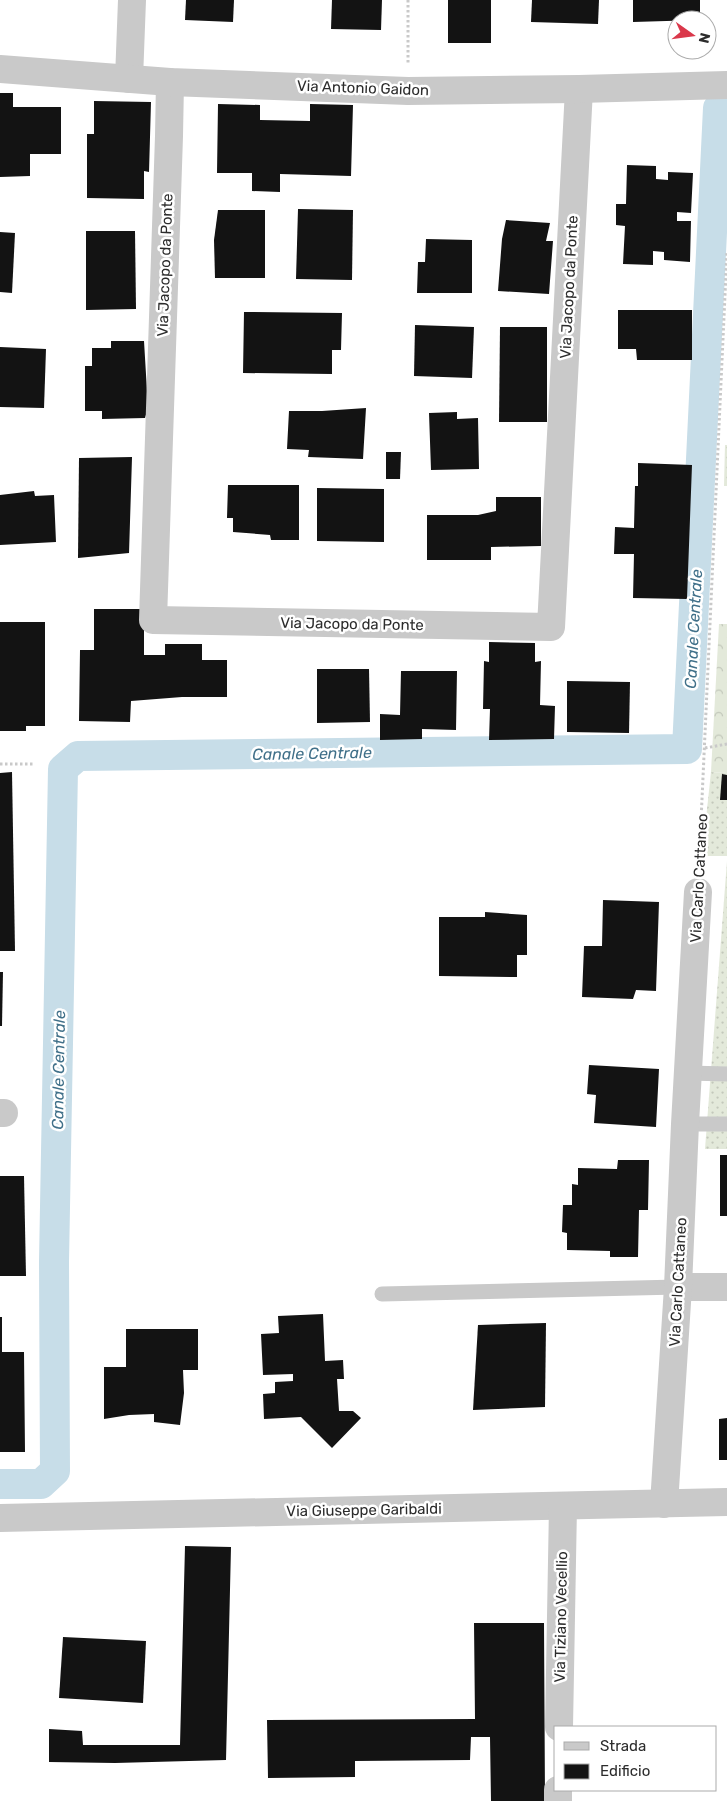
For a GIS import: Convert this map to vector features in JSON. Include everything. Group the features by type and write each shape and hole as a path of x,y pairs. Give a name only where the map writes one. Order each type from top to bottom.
{"street":[{"path":"129,79 132,0"},
{"name":"Via Antonio Gaidon","path":"0,69 170,82 408,91 727,85"},
{"name":"Via Jacopo da Ponte","path":"170,82 170,136 153,620 551,628 579,89"},
{"name":"Via Carlo Cattaneo","path":"664,1504 678,1287 698,892"},
{"path":"678,1287 727,1287"},
{"name":"Via Giuseppe Garibaldi","path":"0,1518 727,1502"},
{"name":"Via Tiziano Vecellio","path":"559,1726 563,1506"}],"lane":[{"path":"688,1073 727,1074"},
{"path":"685,1124 727,1124"},
{"path":"382,1294 678,1287"}],"path":[{"path":"408,0 408,91"},
{"name":"Via Carlo Cattaneo","path":"698,892 727,251"},
{"path":"705,748 727,744"},
{"path":"0,764 35,764"}],"green space":[{"path":"725,445 727,445 727,486 724,486"},
{"path":"719,624 727,624 727,773 711,772"},
{"path":"711,772 727,773 727,856 702,856"},
{"path":"727,861 727,1149 705,1149"}],"building":[{"path":"186,0 234,0 233,22 185,20"},
{"path":"332,0 382,0 381,30 331,29"},
{"path":"448,0 491,0 491,43 448,43"},
{"path":"532,0 599,0 598,24 531,22"},
{"path":"633,0 700,0 700,10 667,10 667,21 633,22"},
{"path":"0,93 13,93 13,107 61,107 61,154 30,154 30,176 0,177"},
{"path":"94,101 151,102 149,172 144,171 144,199 87,198 87,134 94,134"},
{"path":"218,104 260,105 260,120 310,121 310,104 353,105 351,176 280,174 280,192 252,191 252,173 217,173"},
{"path":"627,165 656,166 656,179 668,180 668,172 693,173 691,213 677,212 677,221 691,221 690,262 664,260 664,252 653,251 653,265 623,264 625,226 616,225 616,204 626,204"},
{"path":"298,209 353,210 352,280 296,279"},
{"path":"218,210 265,210 265,278 215,278 214,240"},
{"path":"506,220 550,223 546,241 553,241 549,294 498,291 502,239"},
{"path":"86,231 135,231 136,309 86,310"},
{"path":"0,232 15,233 12,293 0,292"},
{"path":"426,239 472,240 472,293 417,293 418,262 425,262"},
{"path":"618,310 692,310 692,360 637,360 636,349 618,349"},
{"path":"244,312 342,313 341,350 332,350 332,374 243,373"},
{"path":"415,325 474,327 472,378 414,376"},
{"path":"500,327 547,327 547,422 499,422"},
{"path":"111,341 144,341 148,408 145,418 102,419 102,411 85,411 85,366 92,366 92,348 111,348"},
{"path":"0,347 46,349 44,408 0,407"},
{"path":"366,408 363,459 308,457 309,450 287,449 289,411"},
{"path":"457,412 457,419 478,418 479,469 431,470 429,413"},
{"path":"386,452 401,452 400,479 386,479"},
{"path":"132,457 129,553 78,558 79,458"},
{"path":"638,463 692,465 687,599 633,598 634,554 614,554 615,527 634,528 635,486 638,486"},
{"path":"228,485 299,485 299,540 271,540 270,535 233,532 233,518 227,518"},
{"path":"317,488 384,489 384,542 317,541"},
{"path":"34,491 35,496 54,495 56,542 0,545 0,495"},
{"path":"496,497 541,497 541,546 491,547 491,560 427,560 427,515 478,515 496,511"},
{"path":"94,609 144,609 144,655 165,655 165,644 202,644 202,660 227,660 227,697 182,697 131,701 130,722 79,721 80,650 94,650"},
{"path":"0,622 45,622 45,726 26,726 26,731 0,731"},
{"path":"489,642 535,643 535,662 541,661 540,705 555,706 554,739 489,740 490,709 483,709 484,661 489,662"},
{"path":"317,669 369,669 370,722 317,723"},
{"path":"401,671 457,671 456,730 422,729 422,739 380,740 380,714 400,715"},
{"path":"567,681 630,682 629,733 567,732"},
{"path":"12,772 15,951 0,951 0,773"},
{"path":"722,774 727,775 727,800 720,800"},
{"path":"603,900 659,902 656,991 636,990 633,999 582,997 584,946 602,946"},
{"path":"485,912 527,915 527,955 517,955 517,977 439,976 439,917 485,917"},
{"path":"0,972 3,972 2,1026 0,1026"},
{"path":"589,1065 659,1069 656,1127 594,1123 596,1095 587,1094"},
{"path":"720,1155 727,1155 727,1216 720,1216"},
{"path":"618,1160 649,1160 648,1210 639,1210 638,1257 610,1257 610,1251 567,1250 567,1233 562,1232 563,1205 572,1205 572,1184 578,1185 578,1168 617,1169"},
{"path":"0,1176 24,1176 26,1276 0,1276"},
{"path":"323,1314 325,1361 343,1360 344,1379 337,1379 339,1411 353,1411 361,1418 332,1448 301,1417 264,1419 263,1394 275,1393 275,1382 293,1381 293,1374 263,1375 261,1334 279,1333 278,1316"},
{"path":"0,1317 2,1317 2,1352 24,1352 25,1452 0,1452"},
{"path":"546,1323 545,1407 473,1410 478,1325"},
{"path":"126,1329 198,1329 198,1370 183,1370 184,1393 180,1425 154,1422 154,1414 104,1419 104,1367 126,1367"},
{"path":"727,1418 727,1460 719,1460 719,1419"},
{"path":"185,1546 231,1547 226,1760 115,1763 49,1762 49,1729 82,1731 83,1745 180,1745"},
{"path":"474,1623 544,1623 545,1801 491,1801 490,1737 471,1737 470,1760 355,1761 355,1777 268,1778 267,1720 475,1719"},
{"path":"63,1637 146,1641 143,1703 59,1698"}],"waterway":[{"name":"Canale Centrale","path":"0,1484 41,1484 55,1471 54,1262 63,769 78,756 687,749 718,108"}]}
